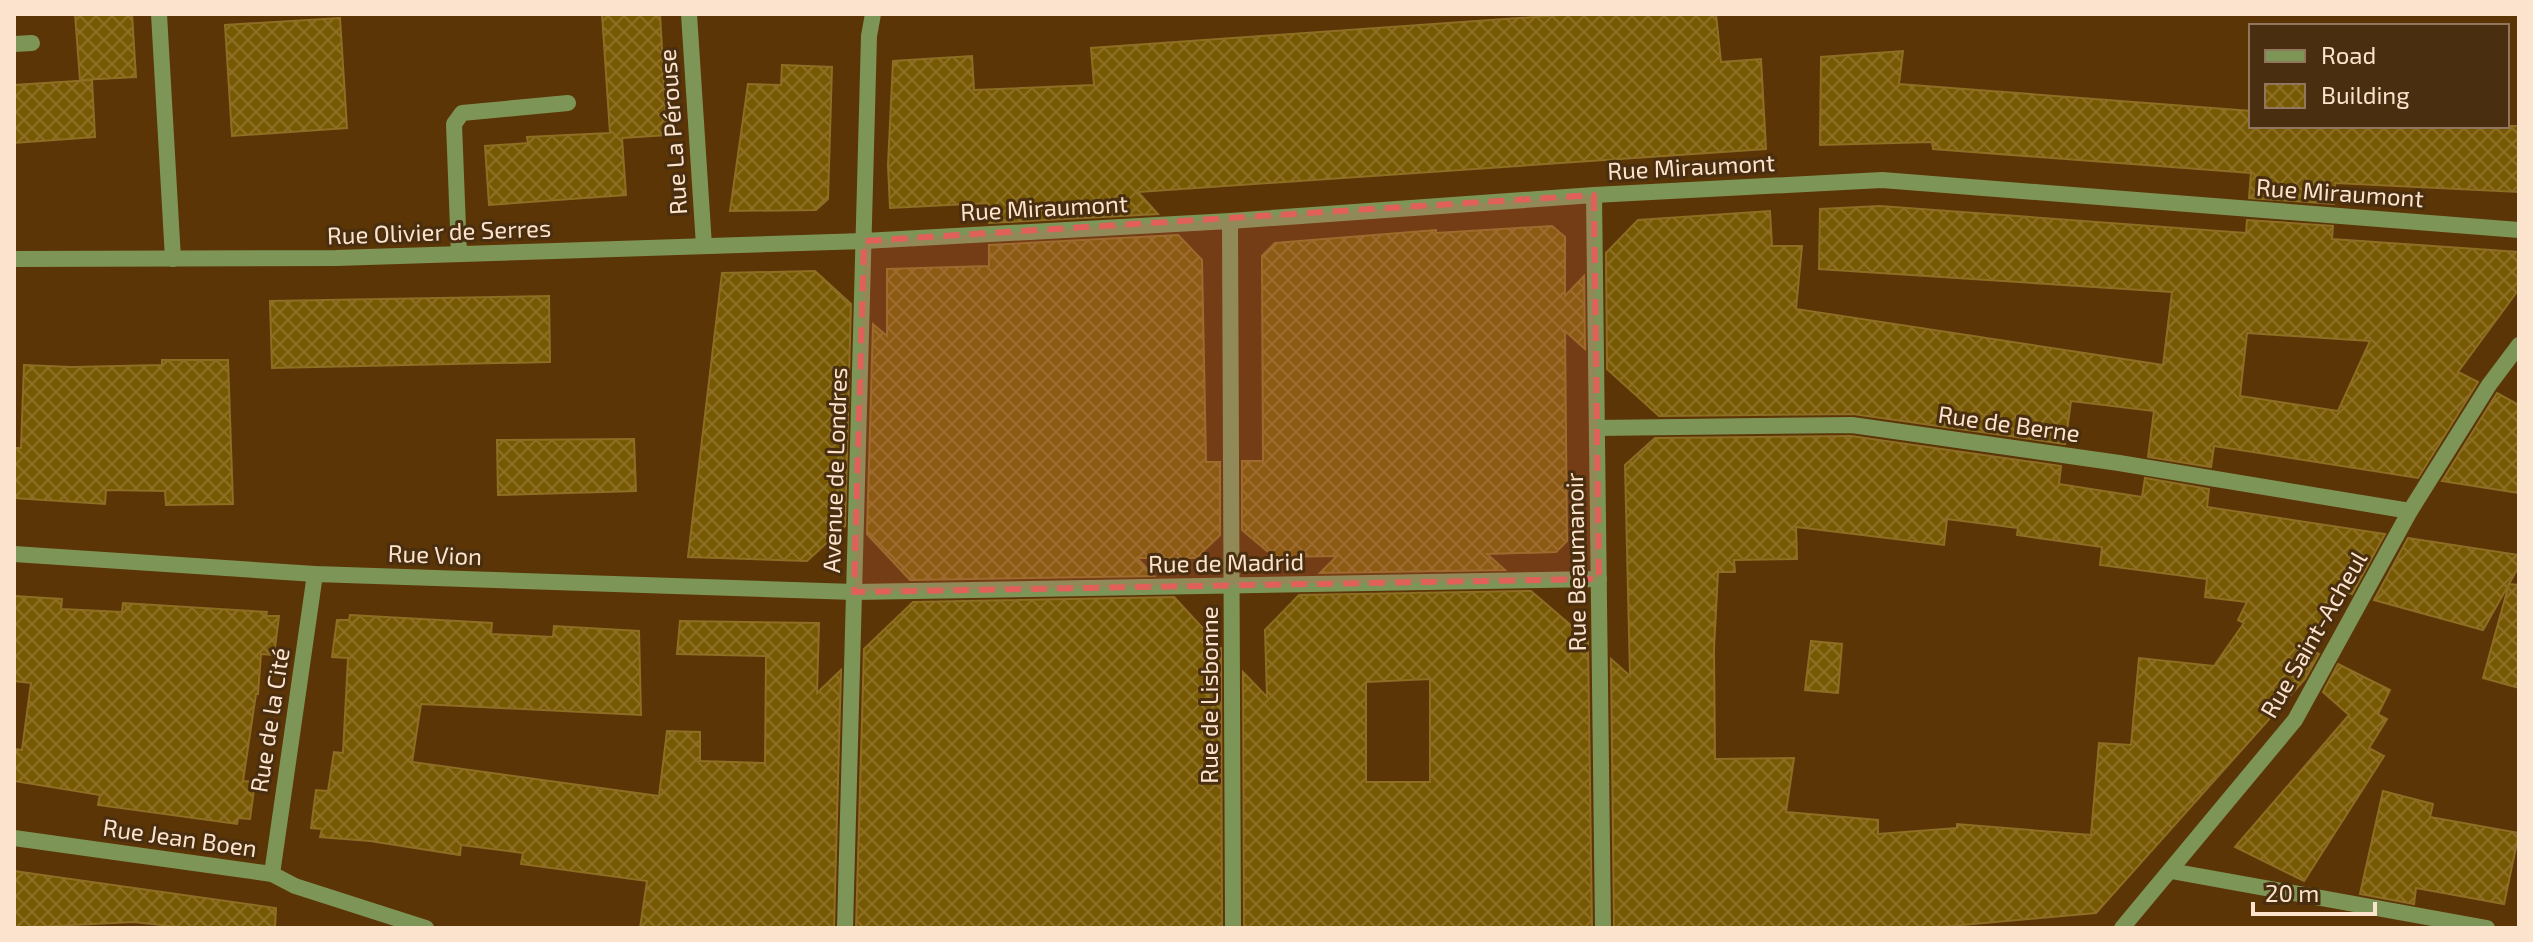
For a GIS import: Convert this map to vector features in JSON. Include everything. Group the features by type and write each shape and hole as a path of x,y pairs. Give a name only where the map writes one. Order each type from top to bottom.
{"street":[{"path":"159,14 173,259"},
{"name":"Rue La Pérouse","path":"689,14 704,246"},
{"name":"Avenue de Londres","path":"845,928 869,36 873,14"},
{"path":"14,44 32,43"},
{"path":"459,254 454,124 462,113 568,103"},
{"name":"Rue Miraumont","path":"864,241 1882,180 2519,230"},
{"name":"Rue Beaumanoir","path":"1594,195 1603,928"},
{"name":"Rue de Lisbonne","path":"1230,221 1233,928"},
{"name":"Rue Olivier de Serres","path":"14,259 336,258 864,241"},
{"name":"Rue Saint-Acheul","path":"2122,928 2295,720 2410,511 2489,385 2519,345"},
{"name":"Rue de Berne","path":"1597,428 1852,425 2119,463 2410,511"},
{"name":"Rue Vion","path":"14,554 315,574 854,592"},
{"name":"Rue de la Cité","path":"272,874 315,574"},
{"name":"Rue de Madrid","path":"854,592 1599,579"},
{"name":"Rue Jean Boen","path":"14,838 272,874 295,886 426,928"},
{"path":"2171,871 2487,928"}],"highlighted area":[{"path":"1594,195 1599,579 854,592 864,241"}],"building":[{"path":"75,14 132,14 136,77 80,80"},
{"path":"602,14 660,14 667,135 622,138 626,195 489,205 485,146 528,143 527,137 610,133"},
{"path":"1576,14 1716,14 1721,62 1761,59 1766,149 1138,192 1158,214 989,223 988,203 890,208 888,165 893,61 972,56 974,90 1094,85 1091,48"},
{"path":"340,18 347,128 232,136 225,25"},
{"path":"1903,51 1899,84 2249,111 2249,128 2519,126 2519,192 2335,183 2334,204 2249,198 2251,173 1933,149 1932,142 1820,145 1821,57"},
{"path":"782,65 832,67 828,199 816,210 730,211 748,84 781,85"},
{"path":"92,80 95,137 14,143 14,85"},
{"path":"1880,206 2246,233 2247,220 2333,226 2332,239 2519,252 2519,289 2458,372 2478,382 2418,478 2214,446 2211,467 2148,457 2154,411 2071,401 2065,444 1853,414 1659,416 1607,369 1606,253 1638,220 1770,211 1772,246 1802,246 1796,309 2163,365 2172,292 1819,269 1820,209","holes":["2247,333 2370,341 2338,411 2240,396"]},
{"path":"1552,226 1565,237 1565,296 1584,276 1585,349 1565,331 1567,541 1556,552 1487,554 1505,570 1320,573 1337,556 1274,557 1242,530 1242,461 1263,461 1262,256 1275,243 1436,230 1436,233"},
{"path":"1178,235 1202,260 1206,462 1220,462 1220,535 1196,558 1137,558 1154,576 910,580 867,534 873,324 887,336 887,269 989,266 989,245"},
{"path":"815,271 851,304 845,526 807,561 688,557 722,273"},
{"path":"549,296 550,362 272,368 270,301"},
{"path":"162,360 228,360 233,504 166,505 165,491 106,490 105,504 14,498 14,448 21,448 24,365 162,365"},
{"path":"2497,393 2519,405 2519,493 2442,481"},
{"path":"1851,436 2061,466 2059,484 2142,497 2145,478 2209,489 2207,507 2385,534 2352,594 2339,590 2306,648 2319,654 2305,679 2096,913 1930,928 1614,928 1611,659 1630,676 1625,465 1655,438","holes":["1947,519 2018,528 2017,535 2102,547 2100,565 2207,579 2205,597 2247,602 2238,620 2244,623 2214,666 2139,658 2131,745 2099,743 2091,835 1957,824 1957,828 1878,834 1878,820 1786,812 1794,758 1715,759 1714,649 1718,572 1735,572 1734,560 1797,559 1796,527 1944,545"]},
{"path":"634,439 636,491 498,495 497,440"},
{"path":"2408,538 2519,555 2519,566 2483,630 2374,600"},
{"path":"2509,584 2519,585 2519,688 2483,678"},
{"path":"1531,591 1588,640 1592,928 1244,928 1243,672 1267,697 1265,630 1299,595","holes":["1430,679 1430,782 1366,782 1366,682"]},
{"path":"14,596 62,599 61,609 122,612 123,603 267,612 266,616 279,616 274,655 261,654 258,694 243,781 255,782 250,819 238,818 237,824 98,805 100,795 14,781 14,749 22,750 31,683 14,681"},
{"path":"1174,597 1221,648 1222,928 856,928 864,649 913,602"},
{"path":"350,615 492,623 491,634 553,637 554,626 639,631 641,715 421,704 412,762 659,796 667,731 700,732 700,761 765,763 766,656 677,654 680,621 819,623 817,693 841,670 834,928 640,928 647,881 521,864 523,853 461,845 460,855 370,841 320,837 322,829 311,828 316,790 328,791 334,752 343,753 348,658 332,657 337,620 349,620"},
{"path":"1811,641 1842,644 1838,693 1805,690"},
{"path":"2338,664 2390,690 2378,714 2387,719 2369,748 2384,756 2304,881 2235,847 2349,715 2323,692"},
{"path":"2383,791 2433,804 2430,817 2519,833 2504,904 2416,888 2414,904 2360,894"},
{"path":"14,871 276,908 275,928 187,928 134,922 14,928"}]}
